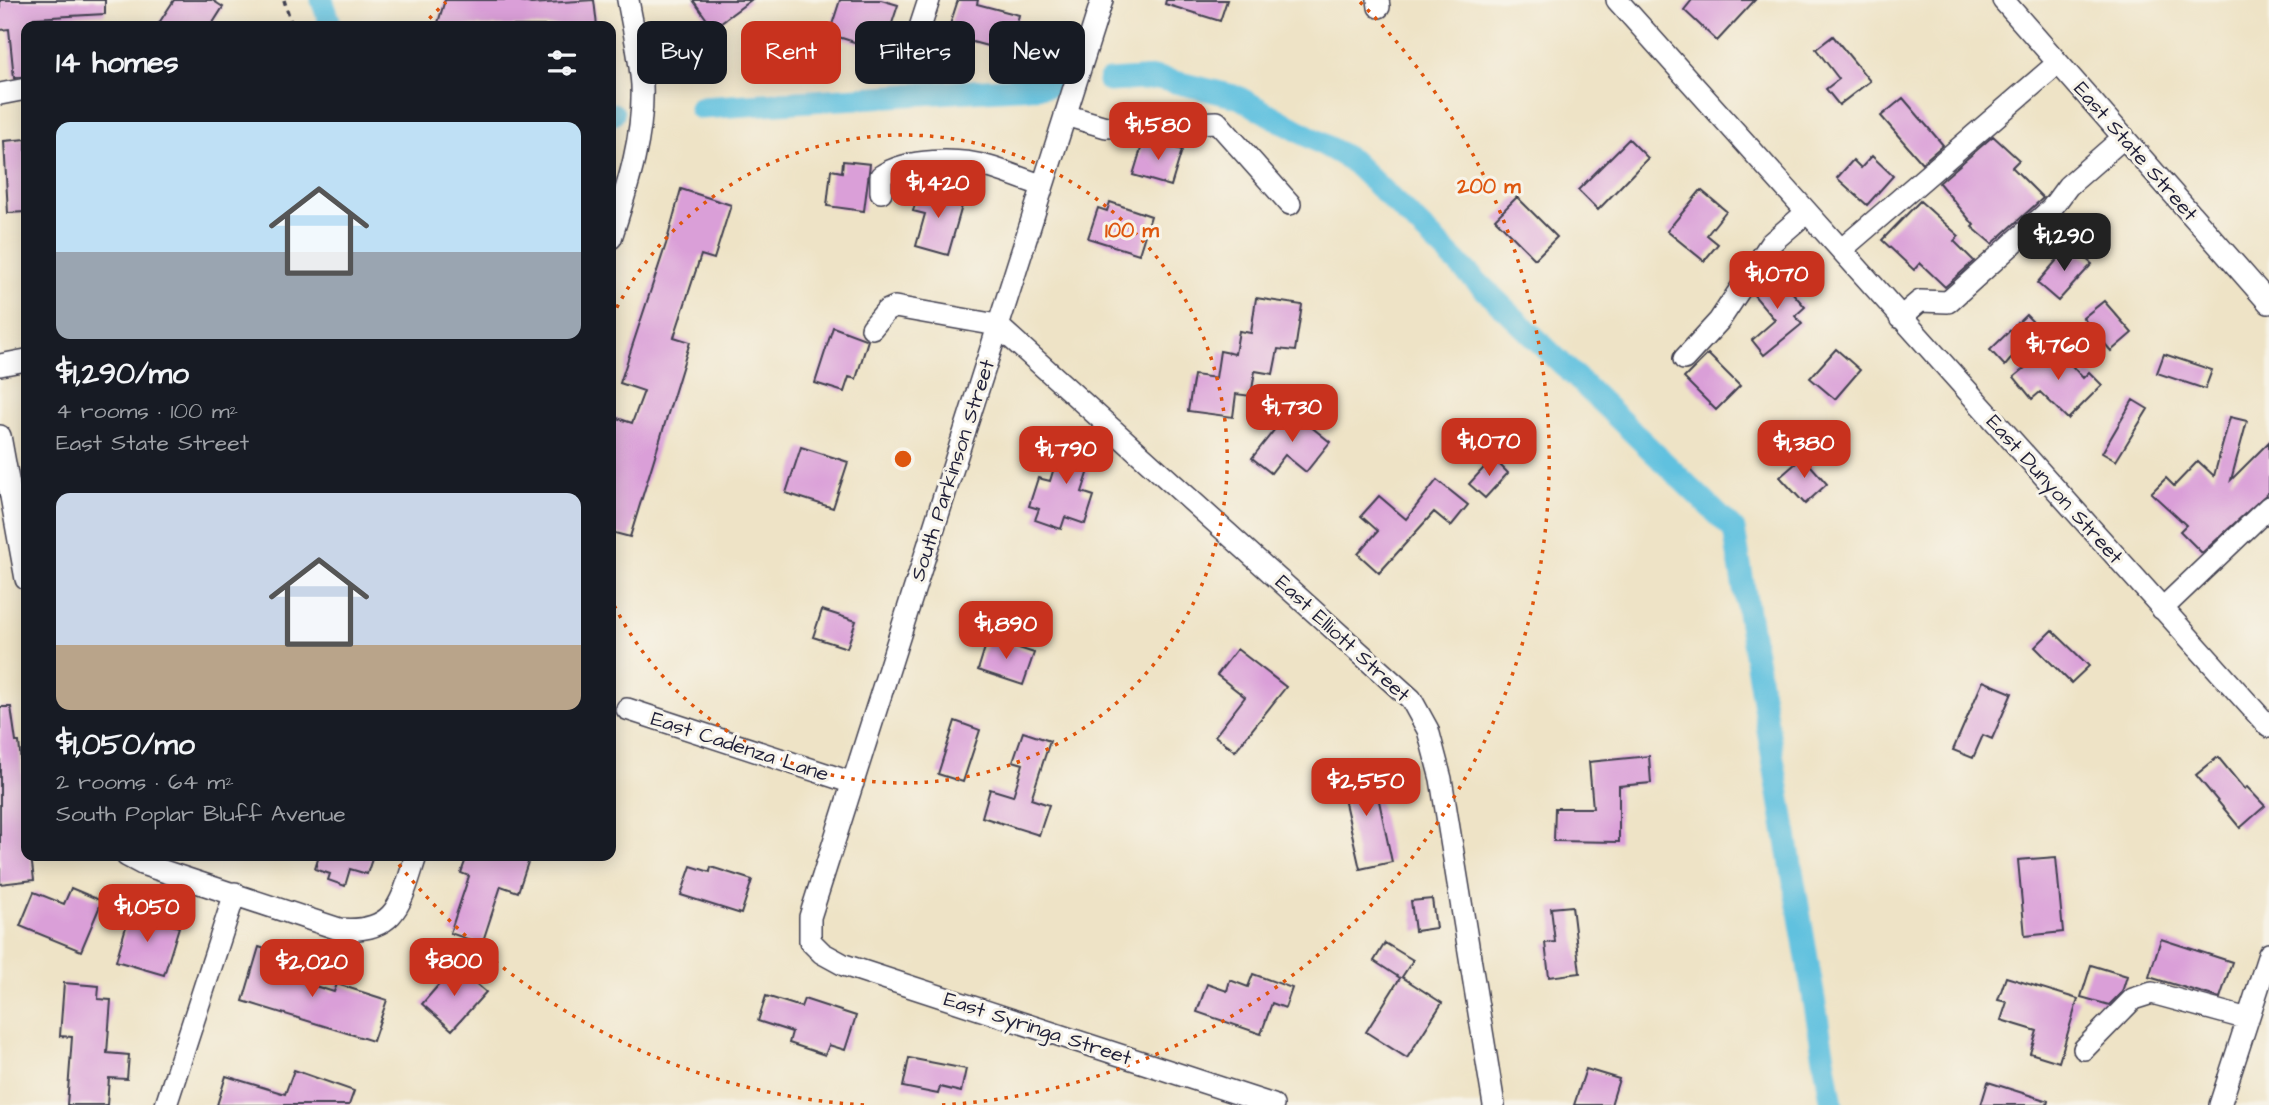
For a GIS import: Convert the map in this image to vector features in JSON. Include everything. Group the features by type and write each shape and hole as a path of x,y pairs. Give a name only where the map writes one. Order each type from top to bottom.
{"street":[{"path":"616,221 637,148 641,110 642,84 628,0"},
{"path":"922,21 929,0"},
{"name":"East Dunyon Street","path":"1617,0 2269,727"},
{"name":"East State Street","path":"2003,0 2269,303"},
{"name":"South Parkinson Street","path":"810,941 810,917 1065,115 1095,2"},
{"path":"1841,250 2058,63"},
{"path":"0,94 21,90"},
{"path":"1065,115 1105,127 1217,122 1290,204"},
{"path":"1900,317 1920,301 1948,302 2051,209 2068,186 2124,137"},
{"path":"881,192 881,176 893,168 947,162 987,166 1042,185"},
{"path":"1684,359 1719,321 1771,243 1807,212"},
{"path":"872,328 886,311 895,307 997,325"},
{"name":"East Elliott Street","path":"997,325 1411,699 1428,730 1441,779 1494,1105"},
{"path":"0,365 21,361"},
{"path":"0,436 21,552"},
{"path":"2162,609 2269,507"},
{"name":"East Cadenza Lane","path":"627,709 853,783"},
{"path":"136,861 339,929 359,931 381,924 395,913 414,861"},
{"path":"166,1105 235,893"},
{"name":"East Syringa Street","path":"810,941 822,953 844,965 1273,1105"},
{"path":"2220,1105 2269,954"},
{"path":"2084,1049 2133,999 2151,993 2248,1019"}],"path":[{"path":"284,0 290,21"}],"building":[{"path":"0,0 105,0 105,14 21,21 21,77 14,78 9,29 0,30"},
{"path":"174,0 212,0 223,7 214,21 160,21"},
{"path":"445,0 517,0 531,4 594,0 596,21 439,21"},
{"path":"693,0 751,0 722,21 708,21"},
{"path":"840,0 881,0 898,5 893,21 855,21 855,42 841,38 841,21 833,21"},
{"path":"958,0 978,0 977,4 1019,15 1018,21 989,21 989,46 975,43 975,21 951,21"},
{"path":"1166,0 1227,0 1220,21 1165,4"},
{"path":"1692,0 1755,0 1717,41 1684,10"},
{"path":"1833,36 1870,81 1839,105 1826,89 1839,79 1816,49"},
{"path":"1903,98 1943,145 1922,163 1881,116"},
{"path":"1993,136 2019,160 2012,167 2043,198 1992,244 1972,227 1974,225 1939,183"},
{"path":"21,139 21,212 8,213 4,141"},
{"path":"1144,139 1182,150 1171,186 1133,175"},
{"path":"1629,139 1648,158 1598,210 1578,190"},
{"path":"1872,156 1893,176 1867,205 1837,178 1853,160 1861,168"},
{"path":"843,161 870,164 864,211 827,206 831,170 842,172"},
{"path":"920,187 964,199 948,255 916,246 925,214 913,211"},
{"path":"681,189 731,205 714,259 701,255 674,337 690,342 630,537 616,533 616,418 632,423 644,391 620,383 666,244"},
{"path":"1701,190 1726,211 1707,235 1718,244 1704,261 1667,231"},
{"path":"1517,197 1557,237 1535,259 1495,219"},
{"path":"1920,201 1959,236 1954,241 1974,261 1945,287 1920,263 1914,270 1882,240"},
{"path":"1110,202 1151,216 1139,254 1088,238 1098,208 1107,211"},
{"path":"2070,245 2092,264 2058,301 2037,283"},
{"path":"1771,268 1805,307 1795,316 1802,324 1764,355 1752,340 1775,320 1753,294"},
{"path":"1256,298 1302,305 1295,351 1278,349 1273,374 1255,371 1251,396 1236,394 1233,417 1188,411 1194,375 1216,378 1220,351 1235,354 1239,331 1251,333"},
{"path":"2104,301 2132,333 2111,351 2083,318"},
{"path":"2026,315 2038,327 2005,366 1990,350"},
{"path":"833,327 868,340 856,379 849,377 844,392 815,383"},
{"path":"2049,348 2065,358 2083,378 2089,372 2102,385 2068,419 2040,392 2032,399 2014,377"},
{"path":"1836,349 1860,370 1835,399 1810,378"},
{"path":"1708,354 1740,386 1716,410 1684,378"},
{"path":"2164,354 2212,370 2205,389 2157,373"},
{"path":"2133,400 2148,409 2116,461 2102,453"},
{"path":"1290,410 1330,442 1306,472 1285,455 1271,473 1252,458"},
{"path":"2230,417 2247,421 2231,480 2269,442 2269,492 2202,553 2180,531 2186,525 2151,493 2166,478 2174,486 2198,461 2214,476"},
{"path":"1064,435 1097,446 1082,492 1094,496 1085,524 1065,517 1061,529 1035,520 1039,509 1029,506 1038,478 1050,481"},
{"path":"801,447 848,462 833,508 786,493"},
{"path":"1803,457 1827,484 1805,504 1780,477"},
{"path":"1493,458 1508,473 1485,498 1469,484"},
{"path":"1437,480 1468,505 1451,526 1434,512 1379,573 1358,554 1378,531 1361,516 1379,496 1406,519"},
{"path":"822,610 856,621 847,648 813,637"},
{"path":"2052,630 2089,666 2071,683 2035,647"},
{"path":"988,638 1034,653 1023,685 978,670"},
{"path":"1237,649 1286,687 1235,751 1215,736 1245,697 1217,675"},
{"path":"1983,681 2012,693 1992,739 1983,735 1973,758 1953,750"},
{"path":"0,707 11,707 21,763 21,861 32,861 34,880 0,884"},
{"path":"955,721 980,730 963,782 938,774"},
{"path":"1023,732 1050,741 1031,799 1049,805 1039,835 982,817 990,789 1013,796 1023,764 1013,761"},
{"path":"1649,756 1651,783 1619,786 1619,842 1554,841 1555,808 1593,808 1589,762"},
{"path":"2218,757 2244,789 2247,787 2265,806 2240,828 2196,775"},
{"path":"1372,768 1392,862 1360,869 1339,776"},
{"path":"2056,857 2063,932 2025,936 2018,860"},
{"path":"317,861 371,861 367,874 350,869 345,886 328,880 330,874 315,869"},
{"path":"465,861 528,861 518,892 501,886 482,944 450,933 469,876 461,873"},
{"path":"691,866 710,872 711,867 752,880 741,914 681,895"},
{"path":"71,888 102,901 81,951 20,926 34,892 64,904"},
{"path":"1432,899 1436,928 1415,931 1411,901"},
{"path":"1572,906 1580,973 1549,977 1545,943 1555,942 1551,908"},
{"path":"130,913 179,927 164,975 116,961"},
{"path":"2161,939 2232,962 2220,998 2149,977"},
{"path":"1385,943 1413,960 1402,977 1442,1003 1407,1058 1366,1032 1400,978 1374,961"},
{"path":"259,947 286,956 280,975 334,992 337,984 387,1000 373,1041 243,1001"},
{"path":"2091,965 2127,976 2122,992 2109,1005 2081,997"},
{"path":"455,966 486,992 452,1030 422,1004"},
{"path":"1253,974 1292,988 1285,1008 1272,1003 1261,1034 1197,1012 1207,984 1227,991 1230,980 1248,987"},
{"path":"2006,977 2078,999 2059,1062 2030,1053 2037,1031 2001,1020 2007,1002 1998,1000"},
{"path":"64,983 99,986 98,999 111,1000 107,1053 129,1055 127,1079 109,1078 107,1105 67,1105 72,1037 60,1036"},
{"path":"766,996 801,1007 804,999 856,1016 845,1050 829,1045 825,1055 789,1043 792,1032 758,1021"},
{"path":"909,1058 966,1069 961,1092 940,1087 938,1094 903,1087"},
{"path":"1586,1069 1619,1079 1611,1105 1574,1105"},
{"path":"294,1070 354,1091 349,1105 217,1105 226,1076 285,1094"},
{"path":"1988,1082 2048,1101 2047,1105 1981,1105"}],"waterway":[{"path":"322,0 329,21"},
{"path":"1109,81 1158,78 1238,97 1351,160 1734,530 1832,1105"},
{"path":"700,108 1048,86"}]}
